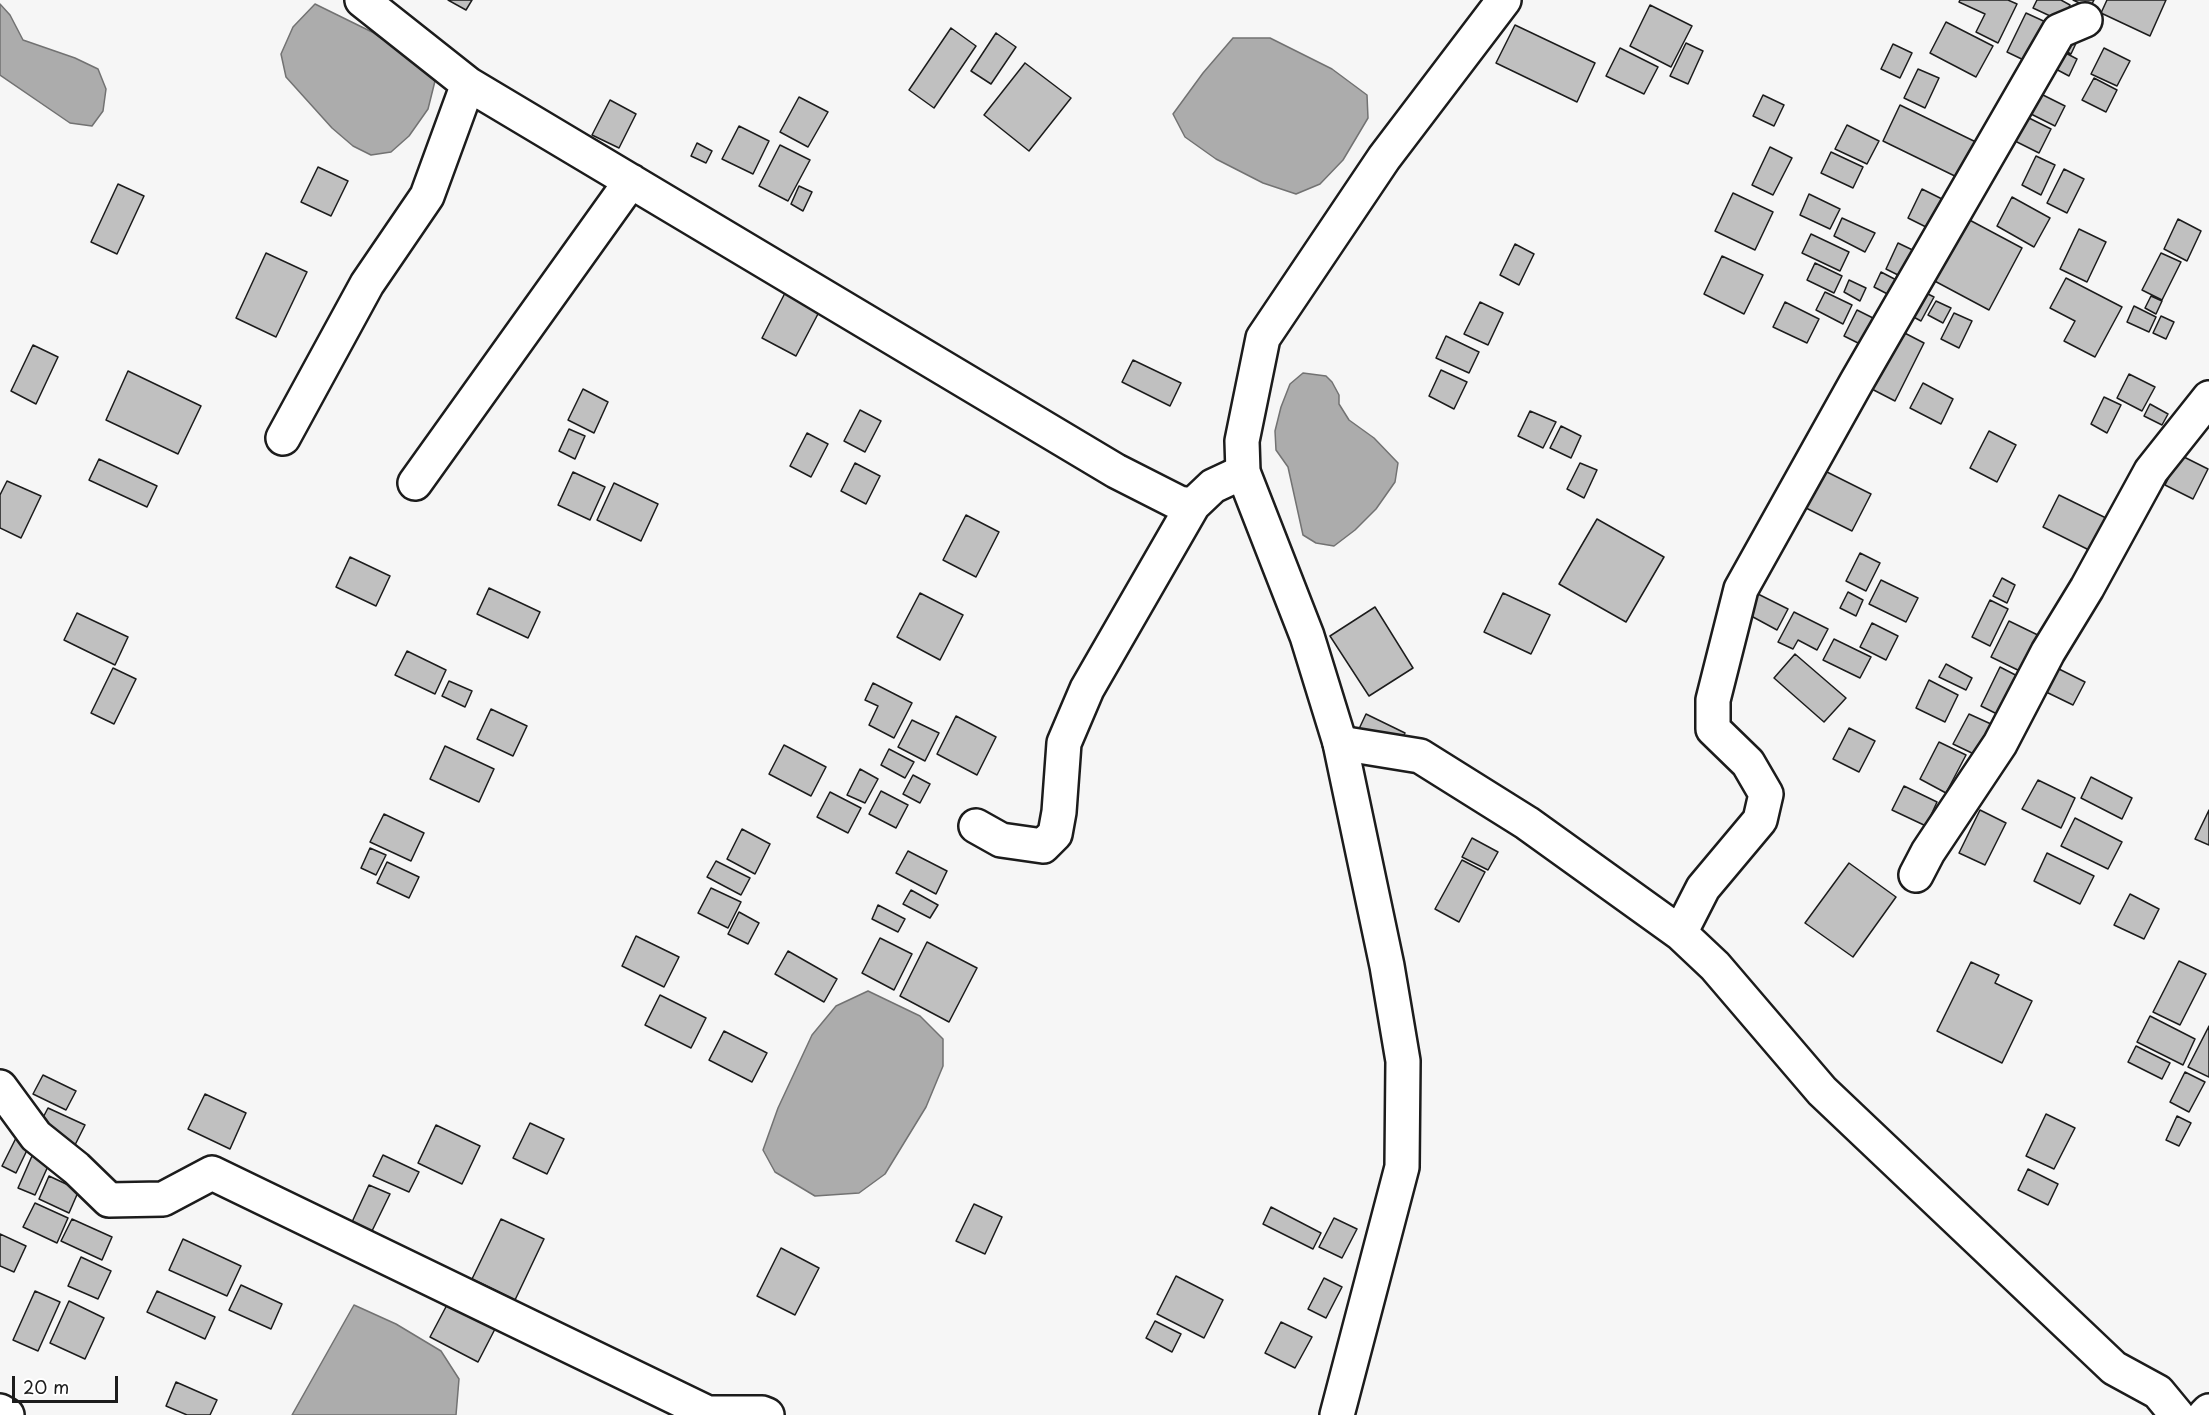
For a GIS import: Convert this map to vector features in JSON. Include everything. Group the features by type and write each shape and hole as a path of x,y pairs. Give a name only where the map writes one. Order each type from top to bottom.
{"street":[{"path":"362,0 468,84 1116,471 1179,503 1192,505"},
{"path":"1337,1415 1402,1167 1403,1061 1387,966 1340,743 1307,636 1243,472 1242,441 1263,338 1384,158 1504,0"},
{"path":"1680,933 1703,888 1760,820 1766,794 1748,764 1713,729 1713,700 1741,589 1856,383 2059,31 2085,20"},
{"path":"283,438 367,284 427,196 468,84"},
{"path":"415,483 631,181"},
{"path":"1916,875 1928,852 2000,744 2048,652 2087,588 2151,471 2209,398"},
{"path":"976,826 1002,840 1043,846 1055,834 1064,744 1087,688 1192,505 1213,486 1243,472"},
{"path":"1340,743 1420,756 1527,823 1680,933 1715,966 1822,1091 2114,1368 2158,1392 2177,1415"},
{"path":"0,1087 36,1136 76,1168 109,1200 163,1199 212,1173 708,1413 762,1413 767,1415"},
{"path":"0,1411 7,1415"},
{"path":"2205,1415 2209,1411"}],"shaded area":[{"path":"0,4 10,15 23,40 75,58 98,69 106,89 103,111 92,126 70,123 0,75"},
{"path":"315,4 372,32 411,58 435,81 428,109 409,136 391,152 371,155 353,146 332,128 286,77 281,54 293,27"},
{"path":"1233,38 1270,38 1332,69 1367,95 1368,118 1343,160 1320,184 1296,194 1263,183 1216,159 1185,137 1173,114 1203,73"},
{"path":"1303,373 1326,376 1339,395 1339,404 1349,420 1374,438 1398,463 1395,482 1376,509 1355,530 1334,546 1316,543 1303,535 1288,467 1276,450 1275,431 1281,407 1290,384"},
{"path":"868,991 920,1016 943,1039 943,1066 926,1107 885,1174 859,1193 815,1196 775,1172 763,1150 778,1108 812,1035 836,1006"},
{"path":"354,1305 396,1324 441,1351 459,1379 456,1415 292,1415"}],"building":[{"path":"448,0 472,0 466,10"},
{"path":"1960,0 2008,0 2017,4 1998,43 1976,32 1985,14 1959,2"},
{"path":"2037,0 2061,0 2070,5 2063,22 2033,8"},
{"path":"2073,0 2094,0 2090,8"},
{"path":"2107,0 2166,0 2150,36 2101,13"},
{"path":"1650,5 1692,26 1671,67 1630,46"},
{"path":"2026,13 2050,24 2032,64 2007,52"},
{"path":"1946,22 1993,46 1976,77 1930,53"},
{"path":"1515,25 1595,63 1577,102 1496,63"},
{"path":"951,28 976,46 934,108 909,90"},
{"path":"996,33 1016,47 991,84 971,71"},
{"path":"2078,39 2071,54 2056,46"},
{"path":"1686,43 1703,51 1688,84 1670,76"},
{"path":"1893,44 1912,53 1900,78 1881,69"},
{"path":"1620,48 1658,67 1644,94 1606,76"},
{"path":"2104,48 2130,61 2117,86 2091,74"},
{"path":"2060,50 2077,59 2069,76 2052,67"},
{"path":"1025,63 1071,98 1029,151 984,115"},
{"path":"1918,69 1939,78 1925,108 1904,98"},
{"path":"2094,78 2117,90 2106,112 2082,100"},
{"path":"2031,89 2065,106 2055,126 2021,109"},
{"path":"1763,95 1784,105 1774,126 1753,116"},
{"path":"799,97 828,112 808,147 780,132"},
{"path":"610,100 636,114 619,148 592,135"},
{"path":"1900,105 1982,145 1965,181 1883,141"},
{"path":"2017,112 2051,129 2039,153 2005,136"},
{"path":"1847,125 1879,141 1867,164 1835,149"},
{"path":"739,126 769,141 753,174 722,159"},
{"path":"697,143 712,151 706,163 691,156"},
{"path":"780,145 810,160 788,201 759,186"},
{"path":"1770,147 1792,158 1773,195 1752,185"},
{"path":"1831,152 1863,167 1853,188 1821,173"},
{"path":"2036,156 2055,165 2041,195 2022,185"},
{"path":"318,167 348,181 331,216 301,202"},
{"path":"2064,169 2084,179 2067,213 2047,203"},
{"path":"118,184 144,196 117,254 91,242"},
{"path":"799,186 812,192 803,211 791,204"},
{"path":"1922,189 1948,202 1934,231 1908,218"},
{"path":"1733,193 1773,212 1755,250 1715,231"},
{"path":"1809,194 1840,209 1830,229 1800,215"},
{"path":"2012,197 2050,218 2034,247 1997,226"},
{"path":"1962,216 2022,248 1989,310 1929,278"},
{"path":"1842,218 1875,233 1865,252 1834,236"},
{"path":"2178,219 2201,231 2187,261 2164,249"},
{"path":"2079,229 2106,242 2087,282 2060,269"},
{"path":"1811,234 1849,252 1840,271 1802,253"},
{"path":"1898,243 1921,254 1908,280 1886,269"},
{"path":"1515,244 1534,254 1519,285 1500,275"},
{"path":"266,253 307,272 276,337 236,318"},
{"path":"2161,253 2181,262 2162,300 2142,290"},
{"path":"1722,256 1763,275 1744,314 1704,294"},
{"path":"1815,263 1842,276 1834,293 1807,280"},
{"path":"1881,272 1906,285 1899,300 1874,287"},
{"path":"2066,278 2122,307 2095,357 2064,341 2075,321 2050,308"},
{"path":"1849,280 1866,288 1860,301 1844,292"},
{"path":"1918,289 1934,297 1921,321 1906,313"},
{"path":"1825,292 1852,305 1843,324 1816,310"},
{"path":"785,293 819,312 796,356 762,338"},
{"path":"2151,296 2162,301 2156,314 2145,308"},
{"path":"1936,301 1951,308 1943,323 1928,315"},
{"path":"1480,302 1503,313 1488,345 1464,334"},
{"path":"1785,302 1819,319 1807,343 1773,327"},
{"path":"2134,306 2156,317 2149,332 2127,322"},
{"path":"1857,310 1881,322 1868,348 1844,336"},
{"path":"1954,313 1972,321 1959,348 1941,339"},
{"path":"2161,316 2174,322 2166,339 2153,333"},
{"path":"1893,327 1924,343 1895,401 1864,385"},
{"path":"1446,336 1479,352 1469,373 1436,358"},
{"path":"33,345 58,357 36,404 11,391"},
{"path":"1133,360 1181,383 1170,406 1122,382"},
{"path":"1441,370 1467,382 1454,409 1429,396"},
{"path":"128,371 201,406 178,454 106,420"},
{"path":"2129,374 2155,387 2142,411 2117,398"},
{"path":"1923,383 1953,399 1941,424 1910,408"},
{"path":"583,389 608,402 594,433 568,420"},
{"path":"2104,397 2121,405 2107,433 2091,424"},
{"path":"2150,404 2168,414 2162,425 2144,416"},
{"path":"860,410 881,421 865,452 844,441"},
{"path":"1530,411 1556,422 1543,448 1518,436"},
{"path":"1561,426 1581,436 1571,458 1550,448"},
{"path":"569,429 585,436 575,459 559,451"},
{"path":"1989,431 2016,445 1997,482 1970,468"},
{"path":"807,433 828,444 811,477 790,466"},
{"path":"2180,455 2208,469 2193,499 2165,485"},
{"path":"99,459 157,486 147,507 89,480"},
{"path":"855,463 880,476 866,504 841,491"},
{"path":"1580,463 1597,470 1584,498 1567,489"},
{"path":"1825,471 1871,494 1852,531 1806,508"},
{"path":"573,472 605,487 590,520 558,505"},
{"path":"7,481 41,496 21,538 0,528 0,495"},
{"path":"614,483 658,504 641,541 597,520"},
{"path":"2059,495 2106,518 2089,550 2043,527"},
{"path":"966,515 999,532 976,577 943,560"},
{"path":"1597,519 1664,557 1626,622 1559,584"},
{"path":"1860,553 1880,563 1866,591 1846,581"},
{"path":"350,557 390,576 376,606 336,587"},
{"path":"2002,578 2015,585 2007,603 1993,596"},
{"path":"1881,580 1918,598 1906,622 1869,604"},
{"path":"489,588 540,612 528,638 477,614"},
{"path":"1752,591 1788,609 1777,630 1742,611"},
{"path":"1848,592 1863,600 1856,616 1840,608"},
{"path":"920,593 963,615 940,660 897,637"},
{"path":"1503,593 1550,615 1531,654 1484,632"},
{"path":"1990,600 2008,609 1990,646 1972,637"},
{"path":"1375,607 1413,668 1369,696 1330,636"},
{"path":"1794,612 1828,629 1817,650 1798,640 1793,649 1778,642"},
{"path":"77,613 128,637 115,665 64,640"},
{"path":"2009,621 2046,639 2028,675 1991,657"},
{"path":"1872,623 1898,636 1886,660 1860,647"},
{"path":"1834,639 1871,657 1860,678 1823,660"},
{"path":"407,651 446,670 435,694 395,675"},
{"path":"1795,654 1846,698 1824,722 1774,678"},
{"path":"1946,664 1972,678 1966,690 1939,677"},
{"path":"2053,666 2085,682 2073,705 2042,690"},
{"path":"2000,667 2027,681 2007,719 1981,706"},
{"path":"113,668 136,679 114,724 91,713"},
{"path":"1929,680 1958,695 1945,722 1916,708"},
{"path":"449,681 472,691 465,707 442,696"},
{"path":"873,683 912,703 894,738 869,725 878,706 865,700"},
{"path":"491,709 527,726 513,756 477,739"},
{"path":"1366,714 1405,733 1396,750 1358,731"},
{"path":"1969,714 1991,724 1976,755 1953,744"},
{"path":"956,716 996,737 977,775 937,754"},
{"path":"912,720 939,733 925,761 898,747"},
{"path":"1849,728 1875,741 1859,772 1833,759"},
{"path":"1939,742 1966,755 1946,793 1920,779"},
{"path":"784,745 826,767 811,796 769,774"},
{"path":"445,746 494,769 479,802 430,779"},
{"path":"889,749 914,762 905,778 881,765"},
{"path":"860,769 878,779 865,803 847,795"},
{"path":"913,775 930,784 920,803 903,794"},
{"path":"2091,777 2132,798 2122,819 2081,798"},
{"path":"2038,780 2075,798 2061,828 2022,809"},
{"path":"1904,786 1937,802 1926,826 1892,810"},
{"path":"881,791 908,805 896,828 869,814"},
{"path":"830,792 861,808 848,833 817,817"},
{"path":"1980,810 2006,823 1985,865 1959,853"},
{"path":"2209,810 2209,845 2195,839"},
{"path":"384,814 424,833 411,861 370,842"},
{"path":"2075,818 2122,842 2108,869 2061,846"},
{"path":"742,829 770,844 755,874 727,859"},
{"path":"1472,838 1498,852 1488,870 1462,857"},
{"path":"370,848 386,855 376,875 361,868"},
{"path":"908,851 947,871 936,894 896,873"},
{"path":"2047,853 2094,876 2080,904 2034,881"},
{"path":"1462,860 1485,872 1459,922 1435,909"},
{"path":"716,861 750,878 741,895 707,877"},
{"path":"387,862 419,877 409,898 377,883"},
{"path":"1849,863 1896,897 1853,957 1805,923"},
{"path":"711,888 741,902 728,928 698,913"},
{"path":"911,890 938,905 930,918 903,904"},
{"path":"2130,894 2159,909 2144,939 2114,925"},
{"path":"878,905 905,919 898,932 872,919"},
{"path":"739,912 759,923 748,944 728,934"},
{"path":"636,936 679,957 664,987 622,966"},
{"path":"880,938 912,954 894,990 862,973"},
{"path":"927,942 977,968 949,1022 900,996"},
{"path":"788,951 837,979 824,1002 775,974"},
{"path":"2179,961 2206,974 2180,1025 2153,1012"},
{"path":"1971,962 1999,975 1995,983 2032,1001 2002,1063 1937,1031"},
{"path":"660,995 706,1018 691,1048 645,1025"},
{"path":"2150,1016 2195,1039 2183,1065 2137,1042"},
{"path":"2209,1026 2209,1077 2188,1067"},
{"path":"724,1031 767,1053 752,1082 709,1060"},
{"path":"2136,1046 2170,1063 2162,1079 2128,1062"},
{"path":"2185,1072 2205,1082 2189,1112 2170,1102"},
{"path":"43,1075 76,1091 66,1110 33,1094"},
{"path":"205,1094 246,1113 230,1149 188,1129"},
{"path":"48,1108 85,1125 74,1147 37,1129"},
{"path":"2046,1114 2075,1128 2054,1169 2026,1156"},
{"path":"2177,1116 2191,1123 2179,1146 2166,1140"},
{"path":"530,1123 564,1139 547,1174 513,1158"},
{"path":"436,1125 480,1146 462,1184 418,1163"},
{"path":"16,1138 30,1144 16,1173 2,1166"},
{"path":"383,1155 419,1172 409,1192 373,1176"},
{"path":"32,1156 49,1164 35,1195 18,1188"},
{"path":"2028,1169 2058,1184 2048,1205 2018,1190"},
{"path":"49,1176 79,1190 69,1213 39,1199"},
{"path":"369,1185 390,1194 372,1231 352,1222"},
{"path":"35,1203 68,1218 57,1243 23,1227"},
{"path":"974,1204 1002,1217 985,1254 956,1241"},
{"path":"1271,1207 1321,1233 1313,1249 1263,1224"},
{"path":"1334,1218 1357,1229 1342,1258 1319,1247"},
{"path":"72,1219 112,1237 102,1260 61,1241"},
{"path":"501,1219 544,1239 515,1300 472,1279"},
{"path":"0,1234 26,1246 14,1272 0,1266"},
{"path":"183,1239 241,1266 227,1296 169,1270"},
{"path":"781,1248 819,1268 795,1315 757,1296"},
{"path":"81,1257 111,1271 98,1299 68,1286"},
{"path":"1176,1276 1223,1300 1204,1338 1157,1314"},
{"path":"1324,1278 1342,1287 1326,1318 1308,1309"},
{"path":"241,1285 282,1304 271,1329 229,1310"},
{"path":"35,1291 60,1302 38,1351 13,1340"},
{"path":"157,1291 215,1317 205,1339 147,1312"},
{"path":"69,1301 104,1318 85,1359 50,1343"},
{"path":"448,1303 495,1329 478,1362 430,1337"},
{"path":"1155,1321 1181,1334 1172,1352 1146,1338"},
{"path":"1281,1322 1312,1337 1295,1368 1265,1353"},
{"path":"176,1382 217,1400 210,1415 187,1415 166,1406"}]}
